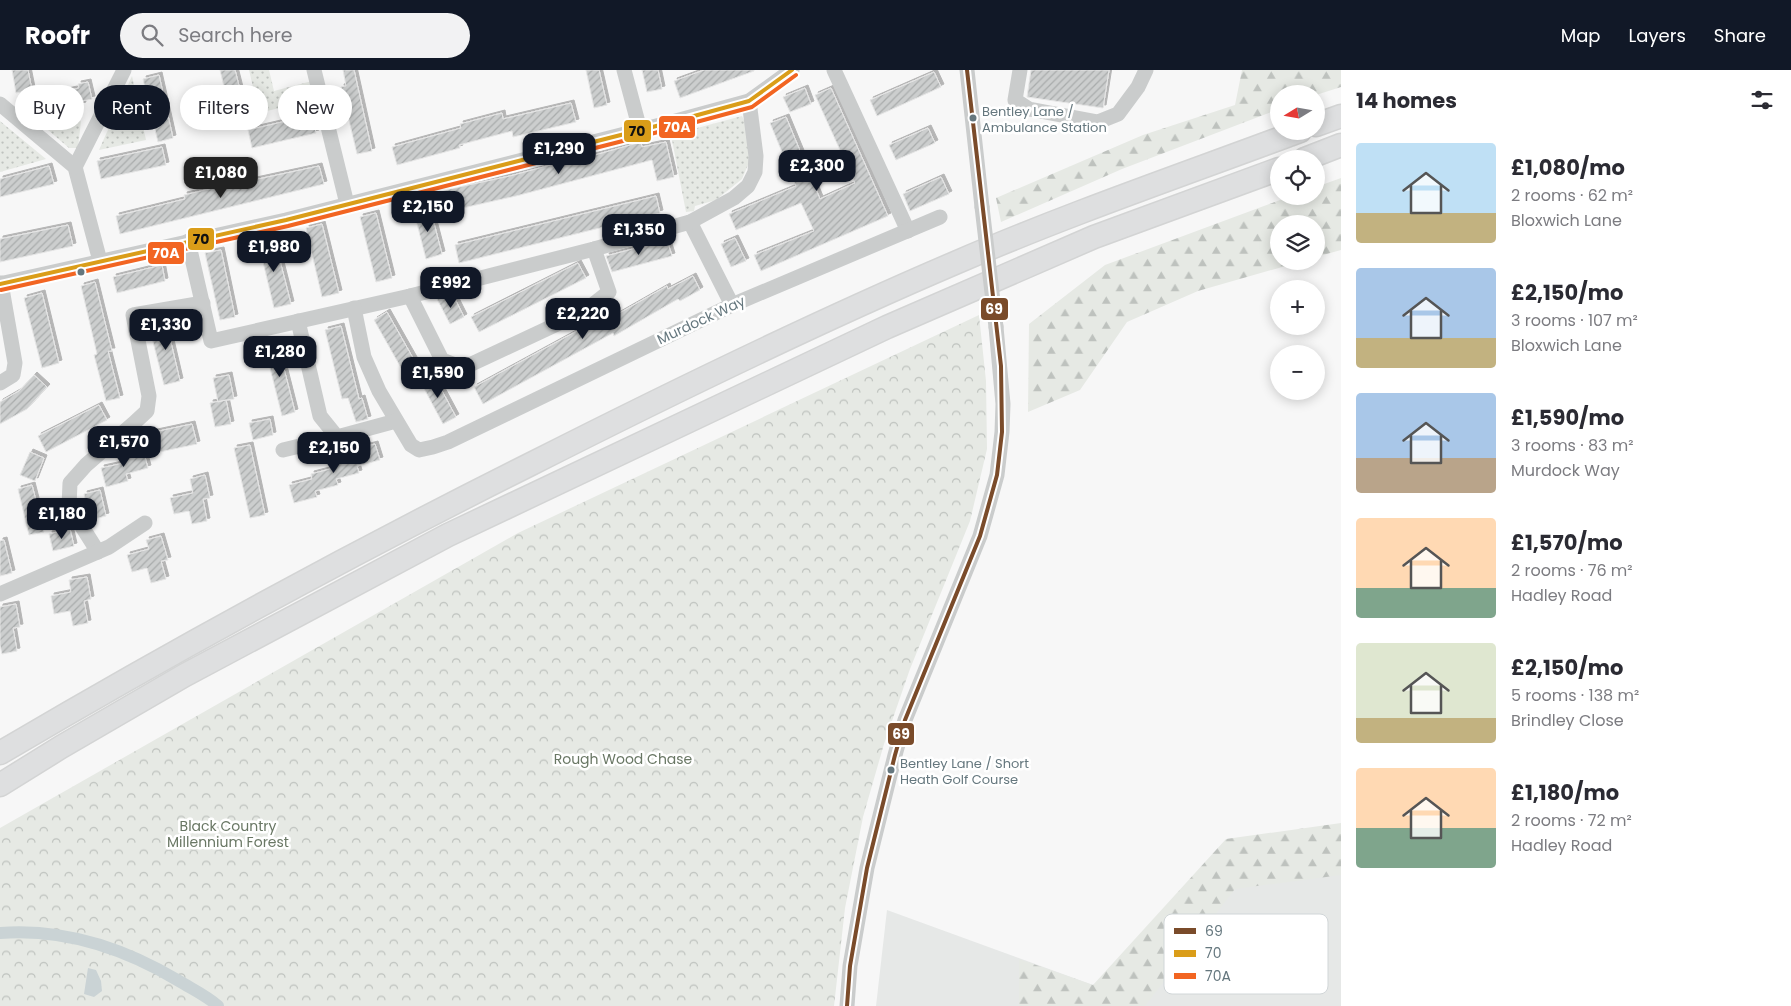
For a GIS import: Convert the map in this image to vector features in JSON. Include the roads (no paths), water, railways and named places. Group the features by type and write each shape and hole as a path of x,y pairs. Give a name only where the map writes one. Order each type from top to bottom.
{"highway":[{"path":"1325,122 1341,116"},
{"path":"0,753 128,677 404,528 758,351 954,263 1080,211 1275,140"},
{"path":"1325,151 1341,145"},
{"path":"0,786 185,675 448,535 887,327 1094,237 1270,172"}],"street":[{"path":"75,167 124,70"},
{"path":"314,70 347,204"},
{"path":"624,70 640,130"},
{"path":"0,383 13,375 15,364 1,284 347,204 749,101 792,70"},
{"path":"834,70 908,231"},
{"path":"847,1006 850,966 867,868 902,729 980,536 998,475 1003,404 967,70"},
{"path":"1020,70 1015,100 1029,110 1098,122 1118,114 1138,87 1146,70"},
{"path":"188,241 211,341 410,296 594,249 690,222 734,198 748,186 755,172 756,156 749,101"},
{"path":"0,104 75,167 100,261"},
{"name":"Murdock Way","path":"396,421 411,445 419,450 448,442 732,305 940,216"},
{"path":"690,222 732,305"},
{"path":"410,296 442,360 463,368 586,311 609,292 594,249"},
{"path":"98,552 69,506 70,483 86,465 147,410 149,396 133,315 203,303"},
{"path":"283,450 396,421 378,391 364,357 354,308"},
{"path":"298,321 320,416 337,437"},
{"path":"0,594 110,547 145,523"}],"waterway":[{"path":"0,933 24,932 71,937 115,950 158,969 218,1006"}],"place":[{"name":"Bentley Lane / Ambulance Station","path":"973,118"},
{"name":"Bentley Lane / Short Heath Golf Course","path":"891,770"}],"park label":[{"name":"Rough Wood Chase","path":"623,759"},
{"name":"Black Country Millennium Forest","path":"228,834"}]}
